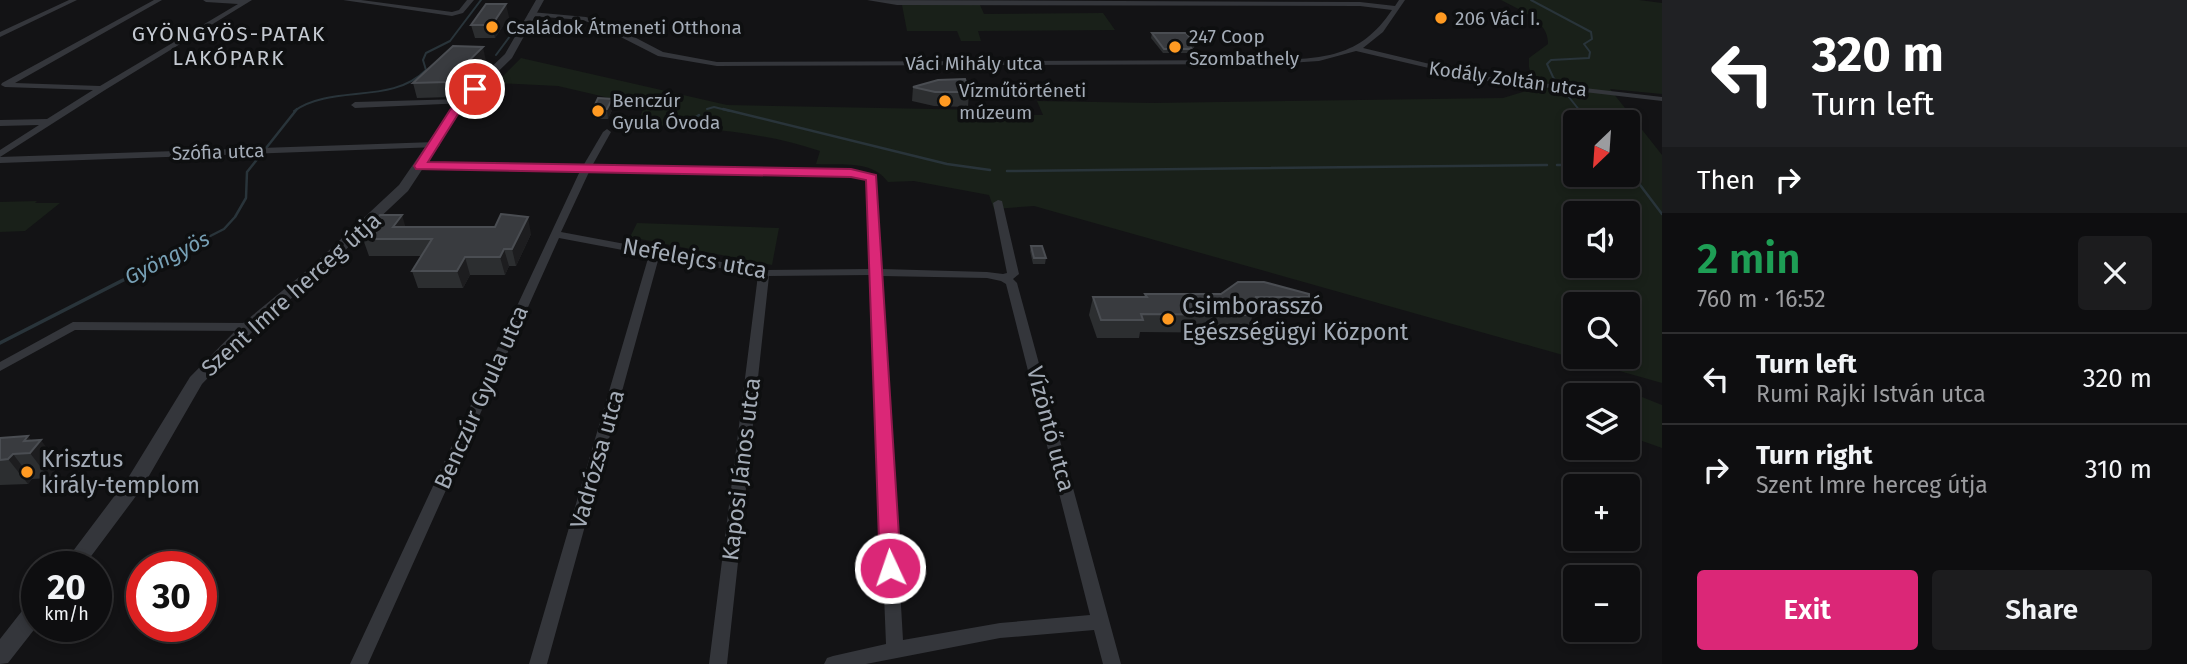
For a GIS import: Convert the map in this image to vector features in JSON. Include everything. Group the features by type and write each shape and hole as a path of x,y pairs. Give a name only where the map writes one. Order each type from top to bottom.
{"street":[{"path":"0,35 74,0"},
{"path":"3,85 159,0"},
{"path":"206,0 247,1"},
{"path":"345,0 457,13 471,0"},
{"name":"Szent Imre herceg útja","path":"83,551 135,483 196,381 248,327 393,201 435,145 462,102 509,56 540,0"},
{"path":"870,0 897,3 1360,4 1396,8"},
{"name":"Váci Mihály utca","path":"531,14 583,18 612,29 660,54 722,64 1275,62 1310,60 1355,49 1373,38 1402,0"},
{"path":"0,154 102,88 247,1"},
{"name":"Kodály Zoltán utca","path":"1355,49 1457,74 1662,99"},
{"path":"3,85 102,88"},
{"path":"355,105 462,102"},
{"path":"0,123 48,122"},
{"name":"Benczúr Gyula utca","path":"359,664 555,234 586,168 607,132"},
{"name":"Szófia utca","path":"0,160 435,145"},
{"path":"420,166 866,175 874,181 875,272 895,649"},
{"path":"998,203 1013,274 1004,278"},
{"name":"Nefelejcs utca","path":"555,234 764,273 875,272 986,275 1004,278"},
{"name":"Vadrózsa utca","path":"538,664 655,253"},
{"name":"Kaposi János utca","path":"718,664 764,273"},
{"name":"Vízöntő utca","path":"1004,278 1014,288 1112,664"},
{"path":"0,367 73,326 248,327"},
{"path":"833,664 895,649 1043,625 1101,622"},
{"path":"0,656 21,630"}],"shaded area":[{"path":"1501,0 1639,0 1662,3 1662,94 1610,89 1627,110 1563,110 1563,187 1640,187 1640,127 1662,155 1662,383 1612,369 1640,369 1640,292 1563,292 1563,355 1034,206 994,209 989,195 914,181 888,182 874,170 856,165 816,164 820,151 798,144 730,132 638,124 644,106 558,86 496,83 521,58 727,105 986,110 989,115 1043,115 1037,101 1153,103 1503,98 1534,86 1529,58 1548,44 1544,28 1524,12"},
{"path":"902,5 980,5 984,14 1103,13 1115,30 978,31 981,41 961,41 957,31 907,31"},
{"path":"37,201 35,203 60,203 25,231 0,232 0,202"},
{"path":"637,223 779,228 772,265 630,237"},
{"path":"1640,396 1662,405 1662,448 1640,440"}],"building":[{"path":"486,4 506,4 492,25 471,25"},
{"name":"247 Coop Szombathely","path":"1152,33 1186,33 1195,43 1188,43 1192,49 1164,49"},
{"path":"453,46 483,47 447,82 413,83"},
{"path":"965,79 969,92 935,92 913,87 938,80"},
{"path":"598,98 612,99 607,109 593,109"},
{"path":"501,214 528,217 512,249 504,249 500,257 465,257 457,271 412,271 432,239 363,239 380,215 402,215 393,227 495,227"},
{"path":"1031,246 1042,246 1046,258 1034,258"},
{"path":"1238,282 1264,282 1309,294 1309,297 1256,297 1257,301 1245,301 1252,315 1141,314 1143,320 1101,320 1093,297 1221,294"},
{"path":"28,436 24,441 41,440 30,453 13,454 8,459 0,460 0,438"}],"waterway":[{"name":"Gyöngyös","path":"296,110 326,98 379,91 412,81 426,70 423,60 426,53 450,41 481,0"},
{"path":"1531,0 1591,32 1592,39 1584,44 1590,52 1589,58 1551,60 1547,64 1553,77 1579,110"},
{"path":"496,55 516,28"},
{"path":"707,109 714,107 730,111"},
{"path":"723,109 947,164 990,170"},
{"name":"Gyöngyös","path":"179,252 224,229 235,217 246,198 247,172 296,110"},
{"path":"690,121 699,115"},
{"path":"1007,171 1547,165"},
{"path":"1557,165 1563,165"},
{"path":"1640,185 1662,214"},
{"name":"Gyöngyös","path":"0,343 182,250"}],"place":[{"name":"206 Váci I.","path":"1441,18"},
{"name":"Családok Átmeneti Otthona","path":"492,27"},
{"name":"247 Coop Szombathely","path":"1175,47"},
{"name":"Vízműtörténeti múzeum","path":"945,101"},
{"name":"Benczúr Gyula Óvoda","path":"598,111"},
{"name":"Csimborasszó Egészségügyi Központ","path":"1168,319"},
{"name":"Krisztus király-templom","path":"27,472"}],"district":[{"name":"GYÖNGYÖS-PATAK LAKÓPARK","path":"229,46"}],"route":[{"path":"475,89 454,113 420,166 851,173 872,177 890,568"}]}
